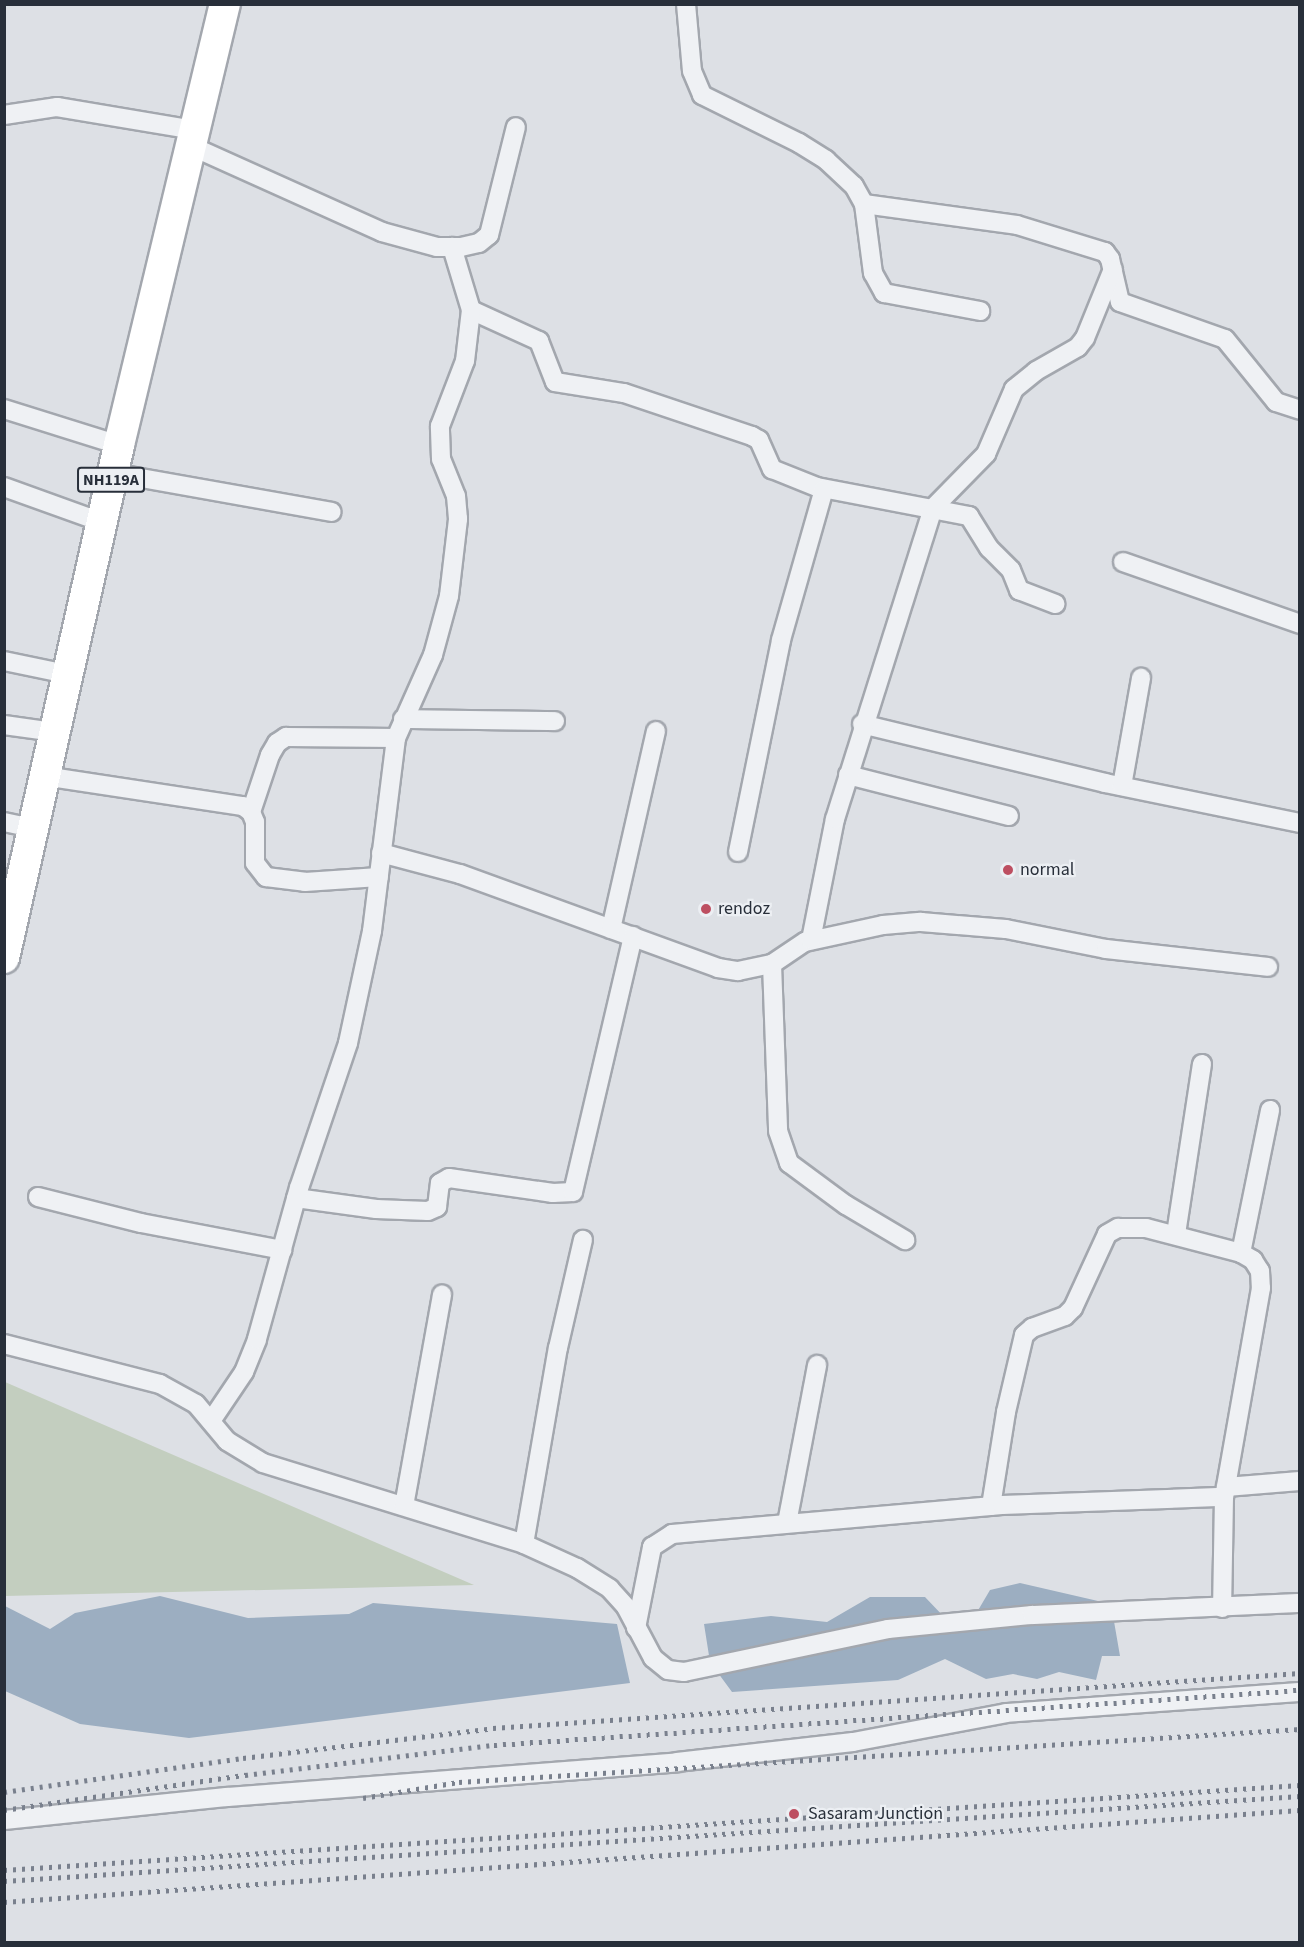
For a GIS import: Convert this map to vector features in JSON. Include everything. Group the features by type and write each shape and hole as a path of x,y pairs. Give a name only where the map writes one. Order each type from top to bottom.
{"highway":[{"name":"NH119A","path":"4,958 19,825 44,776 101,522 225,4"}],"street":[{"path":"686,4 692,71 702,95 826,160 854,186 864,204 873,273 884,293 980,311"},
{"path":"4,115 57,107 193,138 382,232 437,247 479,243 489,235 516,126"},
{"path":"864,204 1017,225 1105,252 1113,269 1120,302 1225,339 1276,402 1299,410"},
{"path":"211,1421 244,1372 264,1320 296,1198 356,1015 379,877 396,738 433,655 449,596 458,519 456,496 441,459 440,426 465,361 471,310 452,247"},
{"path":"811,940 825,857 862,724 933,508 986,454 1014,389 1036,371 1065,357 1085,338 1113,269"},
{"path":"471,310 539,341 555,382 624,393 752,436 759,440 772,469 824,489 969,516 989,548 1011,570 1019,590 1055,604"},
{"path":"4,409 116,459 332,512"},
{"path":"4,487 101,522"},
{"path":"738,852 781,640 824,489"},
{"path":"1123,562 1299,624"},
{"path":"4,661 67,674"},
{"path":"1122,786 1141,678"},
{"path":"403,719 555,721"},
{"path":"4,724 54,732"},
{"path":"862,724 1122,786 1299,823"},
{"path":"611,929 656,731"},
{"path":"379,877 305,882 266,877 255,863 256,834 251,812 270,755 277,743 286,737 396,738"},
{"path":"848,775 1009,816"},
{"path":"44,776 229,803 251,812"},
{"path":"381,853 460,874 718,968 747,970 772,964 793,947 811,940 883,925 959,924 1006,929 1106,949 1268,967"},
{"path":"296,1198 376,1209 428,1211 437,1207 440,1183 448,1178 553,1193 573,1192 633,936"},
{"path":"772,964 778,1131 789,1163 846,1205 905,1239"},
{"path":"1176,1234 1202,1064"},
{"path":"1240,1253 1270,1110"},
{"path":"38,1197 141,1223 282,1250"},
{"path":"991,1506 1006,1412 1024,1335 1032,1328 1065,1316 1072,1308 1107,1234 1131,1226 1176,1234 1240,1253 1253,1260 1260,1271 1261,1288 1225,1492 1222,1608"},
{"path":"524,1544 556,1358 583,1239"},
{"path":"404,1506 442,1294"},
{"path":"4,1344 160,1384 196,1404 243,1455 263,1464 524,1544 577,1568 610,1589 626,1607 653,1658 668,1670 684,1672 888,1629 1032,1615 1222,1608 1299,1602"},
{"path":"787,1523 817,1365"},
{"path":"636,1628 648,1560 660,1539 703,1530 991,1506 1225,1492 1299,1481"},
{"path":"4,1820 676,1762 853,1742 1006,1713 1299,1692"}],"green space":[{"path":"5,1382 474,1585 5,1596"}],"water":[{"path":"1020,1583 1111,1604 1120,1656 1102,1656 1096,1680 1059,1672 1037,1679 1013,1674 986,1679 945,1659 898,1680 732,1692 710,1662 704,1624 771,1616 827,1622 870,1597 925,1597 945,1618 970,1624 990,1590"},
{"path":"160,1596 248,1618 349,1614 373,1603 617,1624 630,1683 189,1738 80,1724 5,1691 5,1606 50,1629 75,1613"}],"railway":[{"path":"4,1792 243,1758 493,1728 1300,1673"},
{"path":"4,1810 245,1775 494,1745 1300,1690"},
{"path":"363,1798 459,1782 1300,1729"},
{"path":"4,1870 1300,1785"},
{"path":"4,1881 1300,1796"},
{"path":"4,1902 1300,1810"}],"place":[{"name":"normal","path":"1008,870"},
{"name":"rendoz","path":"706,909"},
{"name":"Sasaram Junction","path":"794,1814"}]}
